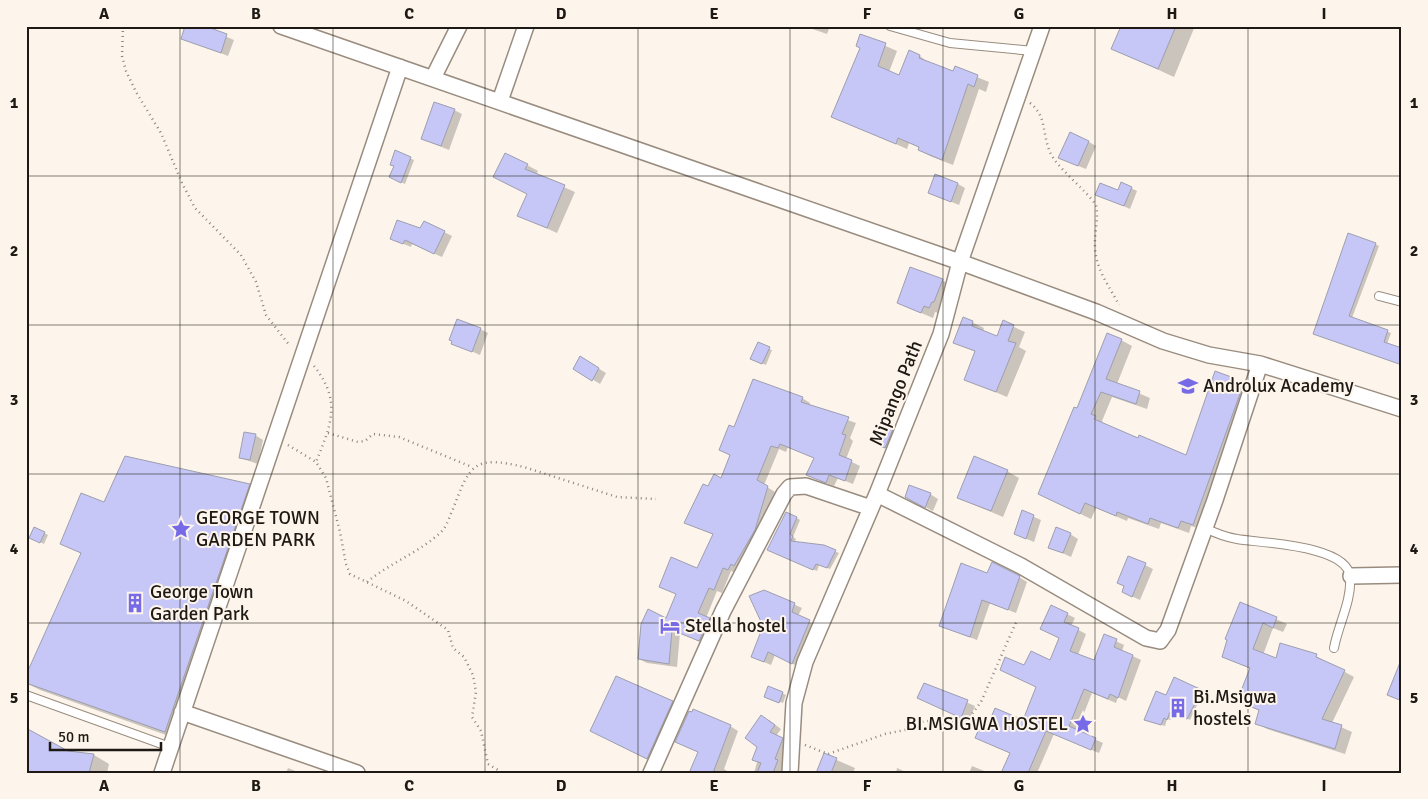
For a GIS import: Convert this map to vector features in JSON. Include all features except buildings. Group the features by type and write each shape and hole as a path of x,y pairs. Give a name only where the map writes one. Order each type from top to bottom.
{"street":[{"path":"281,26 301,30 400,67 960,262 1163,341 1209,356 1260,364 1402,409"},
{"path":"433,78 459,26"},
{"path":"500,101 526,26"},
{"name":"Mipango Path","path":"790,773 794,703 804,662 874,501 941,334 960,262 1042,26"},
{"path":"162,773 400,67"},
{"path":"651,773 723,611 784,494 790,487 806,486 874,501 1021,566 1154,641 1160,640 1168,630 1205,528 1260,364"},
{"path":"1351,576 1402,575"},
{"path":"182,712 356,773"}],"lane":[{"path":"890,26 950,43 1033,51"},
{"path":"1379,296 1402,302"},
{"path":"1205,528 1218,534 1238,539 1263,541 1315,551 1332,557 1346,566 1351,576 1349,594 1334,648"},
{"path":"26,695 170,747"}],"path":[{"path":"123,26 122,56 126,71 136,92 161,133 182,183 195,208 240,255 256,282 266,315 288,344 326,382 332,415 328,433 316,462"},
{"path":"1017,97 1032,104 1040,112 1050,153 1096,205 1098,215 1094,248 1097,263 1121,308 1123,324"},
{"path":"328,433 358,442 365,441 373,434 399,437 472,467 485,462 512,464 617,497 656,499"},
{"path":"275,438 308,455 316,462 326,478 347,570 406,601 449,632 453,648 464,657 473,675 476,692 472,717 481,731 488,764 503,773"},
{"path":"367,582 387,566 405,559 442,532 472,467"},
{"path":"792,740 828,754 885,734 910,729 921,722 944,719 959,723 966,722 981,702 1017,620"}],"place":[{"name":"Androlux Academy","path":"1188,386"},
{"name":"GEORGE TOWN GARDEN PARK","path":"181,529"},
{"name":"George Town Garden Park","path":"135,603"},
{"name":"Stella hostel","path":"670,626"},
{"name":"Bi.Msigwa hostels","path":"1178,708"},
{"name":"BI.MSIGWA HOSTEL","path":"1083,724"}]}
